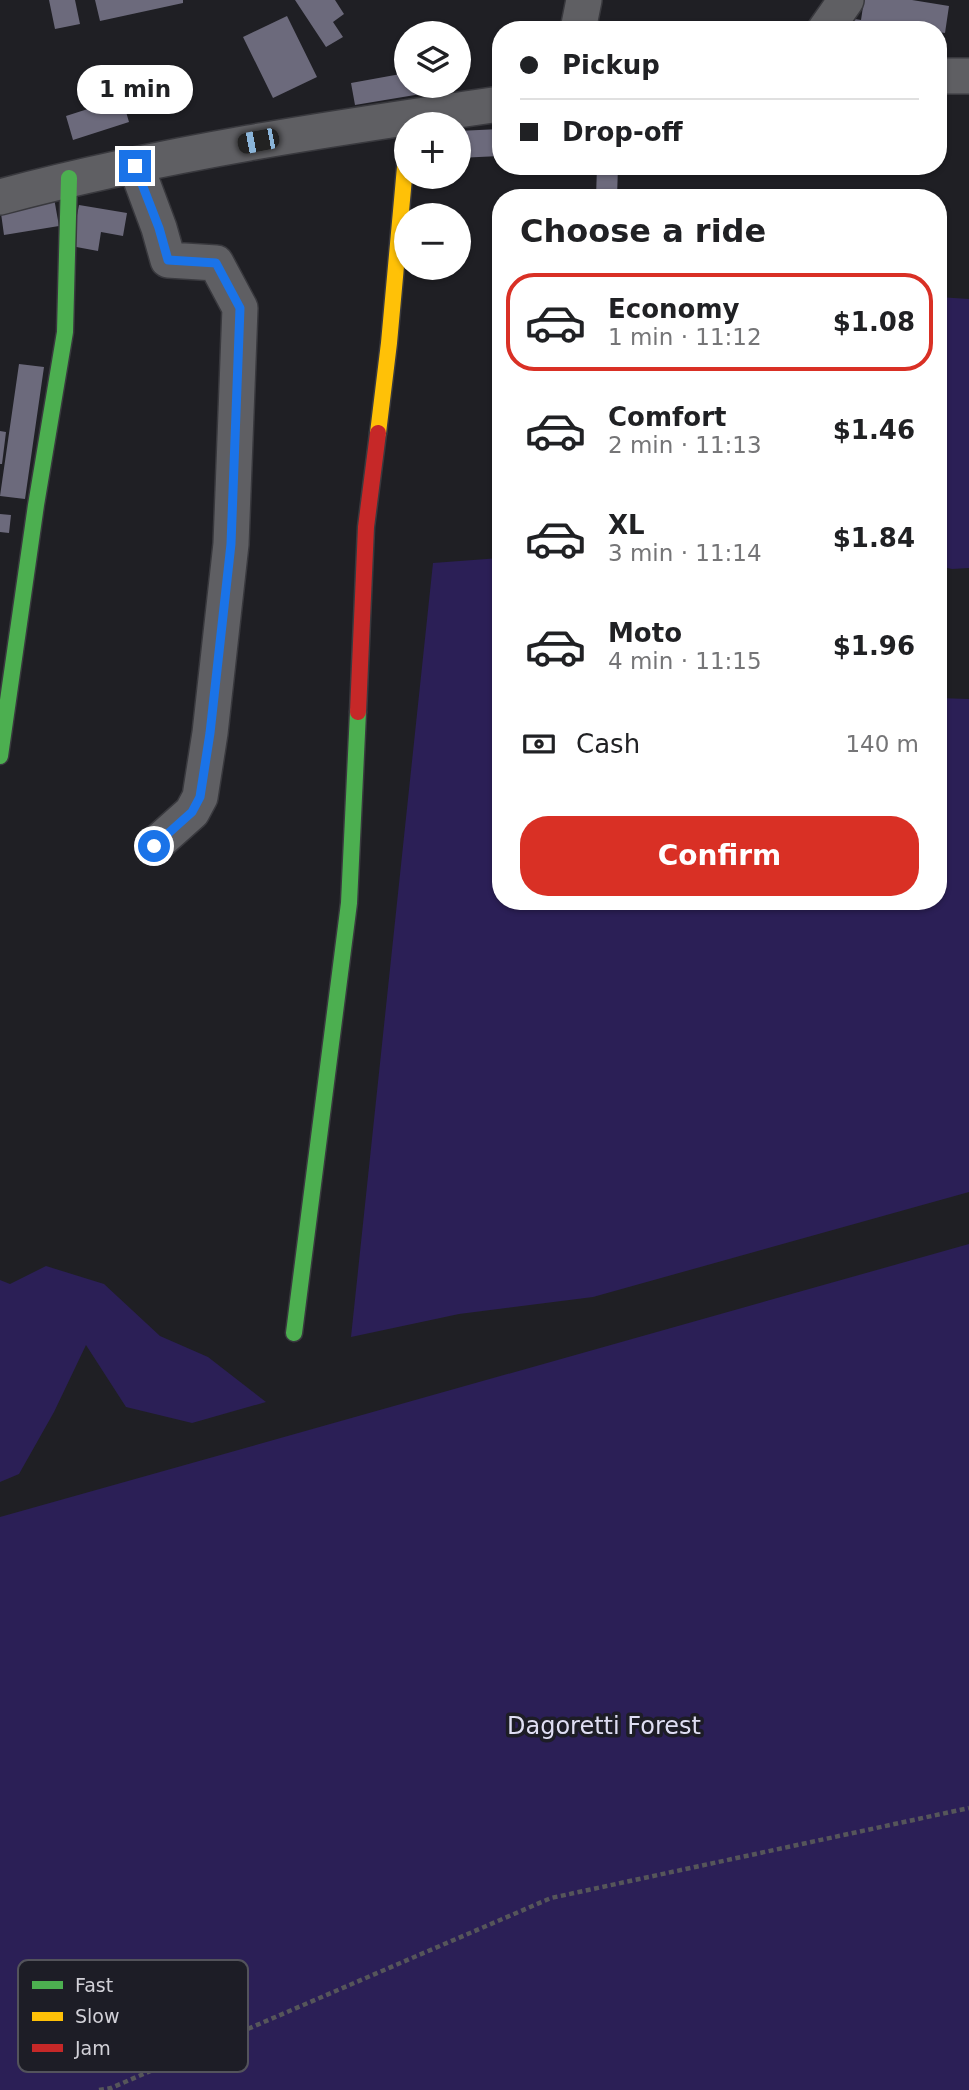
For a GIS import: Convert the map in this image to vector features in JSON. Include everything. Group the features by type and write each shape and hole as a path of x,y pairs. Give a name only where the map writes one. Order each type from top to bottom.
{"street":[{"path":"580,21 584,0"},
{"path":"831,21 846,0"},
{"path":"947,76 969,76"},
{"path":"457,112 492,105"},
{"path":"0,197 69,178 283,136 394,123"},
{"path":"135,166 159,228 168,260 216,263 240,308 231,544 210,733 200,797 192,812 154,846"},
{"path":"0,756 36,505 65,332 69,178"},
{"path":"294,1333 349,903 366,527 389,343 403,189"}],"path":[{"path":"248,2029 551,1898 969,1808"},
{"path":"99,2090 111,2088 148,2072"}],"green space":[{"path":"947,298 969,299 969,568 947,568"},
{"path":"492,559 492,910 947,910 947,698 969,699 969,1192 593,1297 459,1314 351,1337 433,563"},
{"name":"Dagoretti Forest","path":"969,1244 969,2090 0,2090 0,1517"},
{"path":"46,1266 104,1284 160,1336 208,1357 266,1402 192,1423 126,1407 86,1345 54,1412 19,1474 0,1482 0,1280 10,1284"}],"building":[{"path":"49,0 75,0 80,24 55,29"},
{"path":"95,0 183,0 183,3 100,21"},
{"path":"295,0 335,0 344,14 333,22 343,37 326,47"},
{"path":"864,0 912,0 949,6 947,21 848,21 848,18 861,20"},
{"path":"287,16 317,77 273,98 243,37"},
{"path":"394,75 394,98 397,98 355,105 351,83"},
{"path":"122,98 129,122 73,140 66,116"},
{"path":"492,129 492,156 471,157 471,130"},
{"path":"597,175 618,175 617,189 596,189"},
{"path":"54,198 59,226 4,235 0,206"},
{"path":"79,205 127,213 123,236 101,232 98,251 71,246"},
{"path":"19,364 44,367 25,499 0,496"},
{"path":"0,431 6,432 2,464 0,464"},
{"path":"0,514 11,515 9,533 0,532"}],"traffic: fast":[{"path":"0,756 36,505 65,332 69,178"},
{"path":"294,1333 349,903 358,712"}],"traffic: slow":[{"path":"378,433 403,189"}],"traffic: jam":[{"path":"358,712 366,527 378,433"}],"route":[{"path":"135,166 159,228 168,260 216,263 240,308 231,544 210,733 200,797 192,812 154,846"}]}
